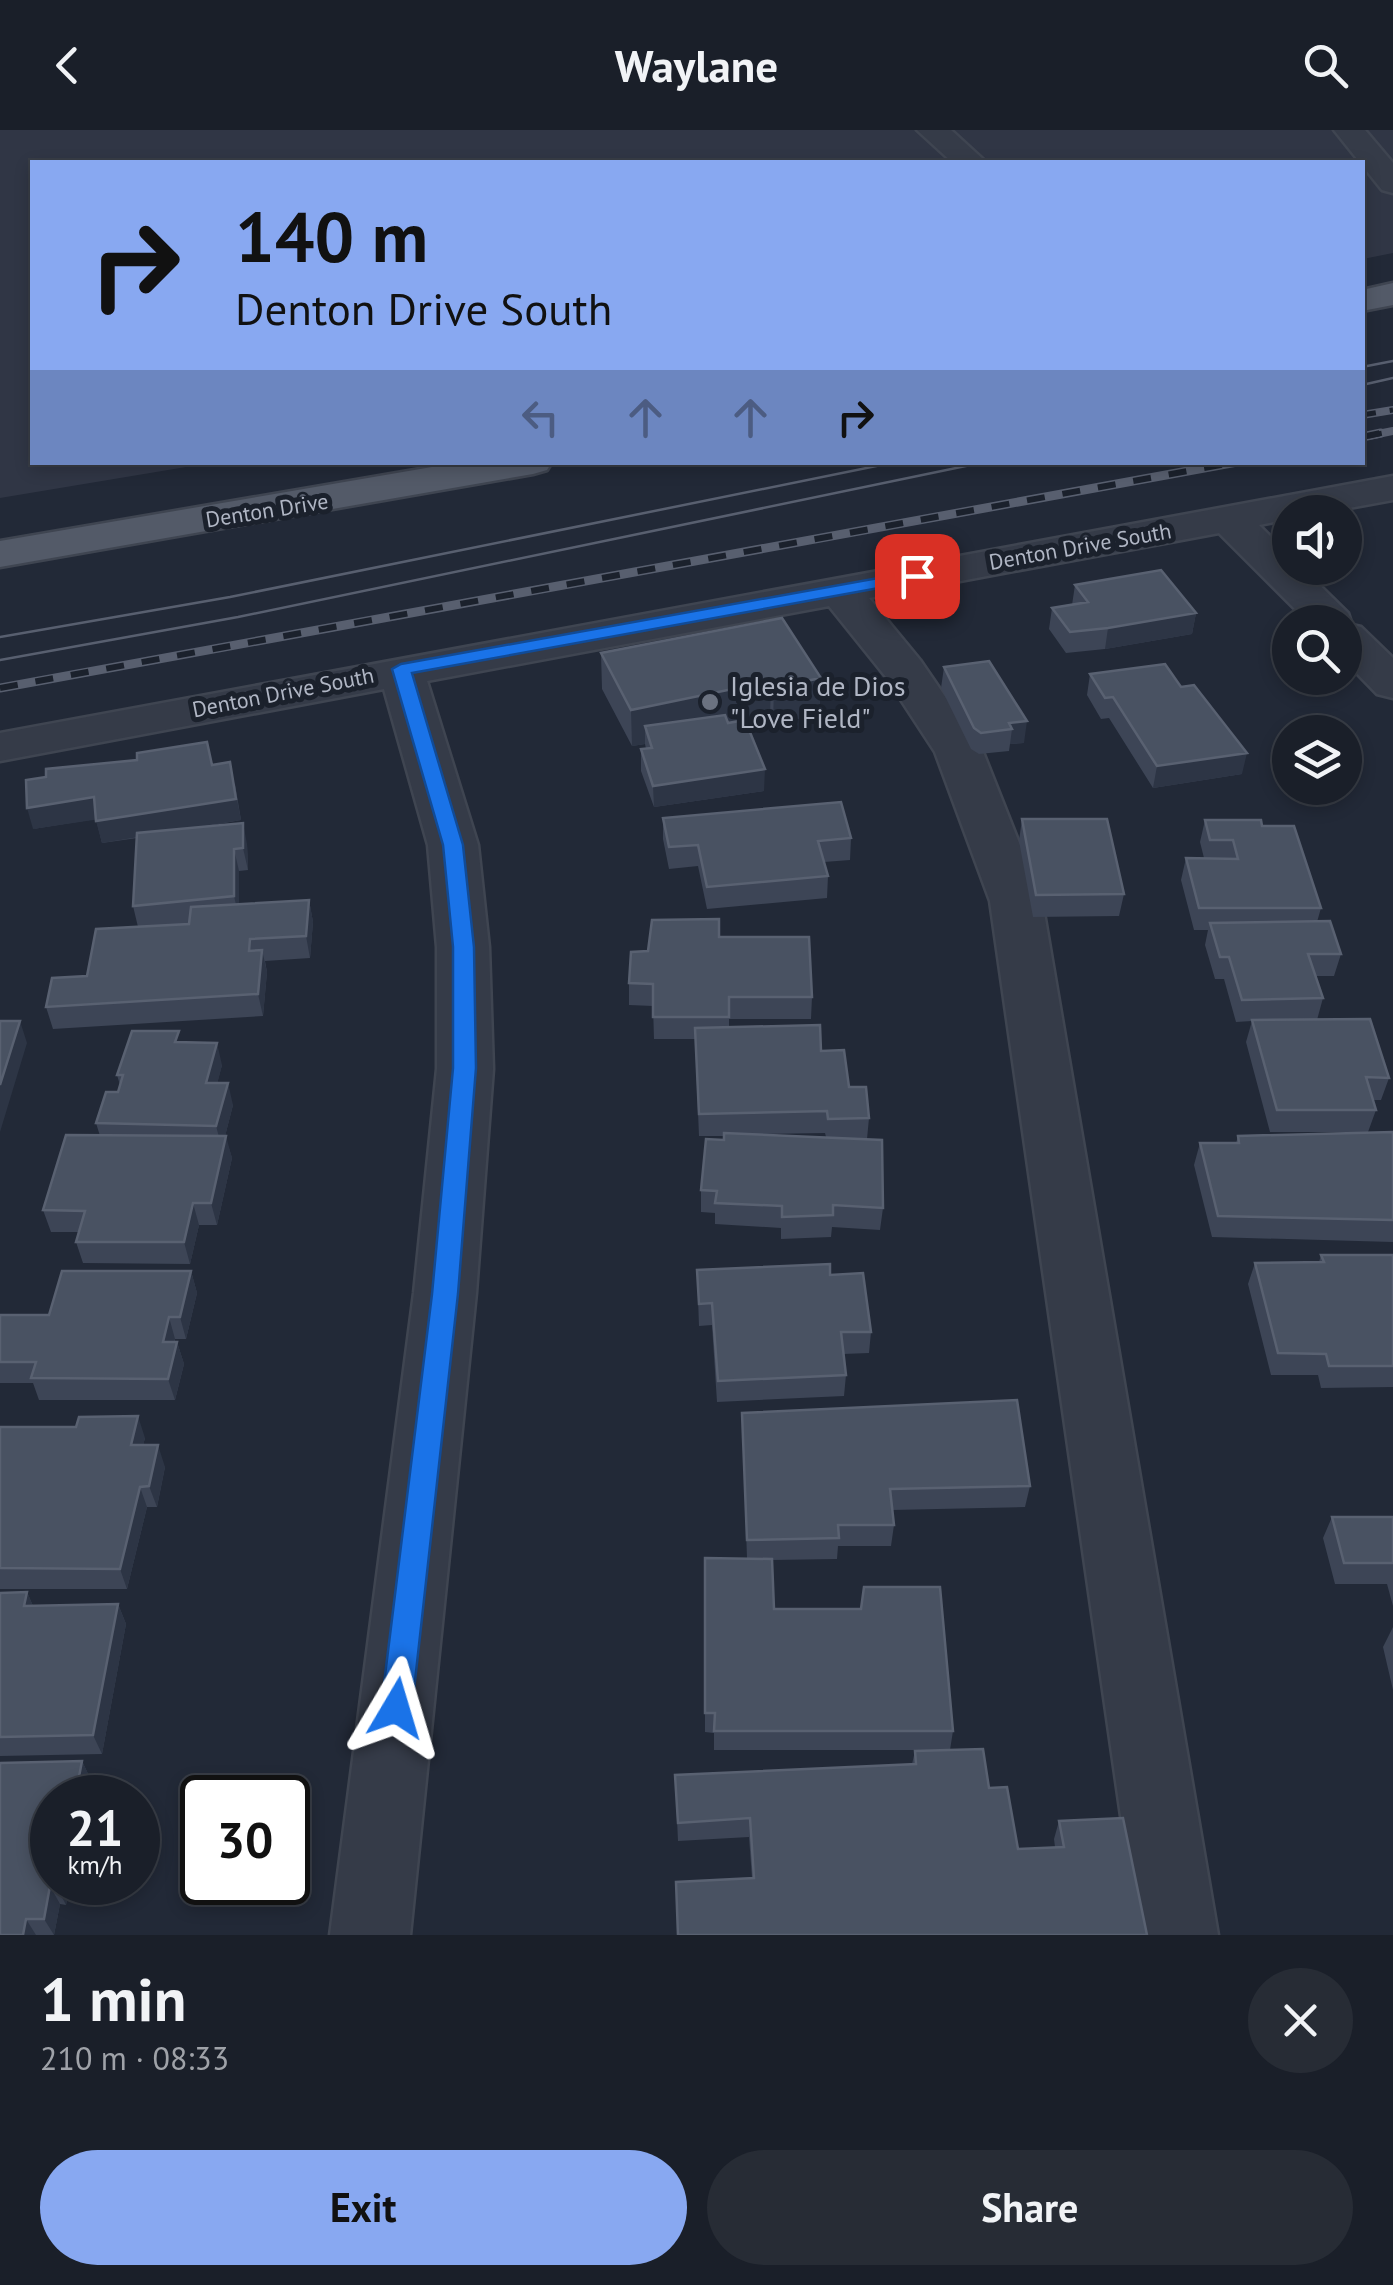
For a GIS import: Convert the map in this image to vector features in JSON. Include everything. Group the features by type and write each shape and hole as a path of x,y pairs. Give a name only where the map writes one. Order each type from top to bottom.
{"main road":[{"path":"1365,299 1393,294"},
{"name":"Denton Drive","path":"0,554 516,465"}],"street":[{"path":"932,130 968,160"},
{"path":"1349,130 1393,184"},
{"name":"Denton Drive South","path":"0,747 401,669 1393,488"},
{"path":"1229,519 1315,605"},
{"path":"839,590 904,670 959,752 1016,901 1178,1935"},
{"path":"1362,653 1393,684"},
{"path":"370,1935 445,1294 464,1068 464,947 453,845 401,669"}],"shaded area":[{"path":"0,130 1393,130 1393,253 1365,259 1365,160 30,160 30,465 198,465 0,498"}],"building":[{"path":"1161,570 1196,613 1070,632 1052,608 1088,602 1075,585"},
{"path":"782,618 821,678 774,687 771,681 631,710 601,653"},
{"path":"989,661 1027,721 1009,723 1012,729 981,733 974,728 944,667"},
{"path":"1165,664 1181,687 1194,685 1247,753 1157,766 1113,697 1105,698 1090,674"},
{"path":"725,715 728,723 745,720 765,769 653,786 641,749 652,748 645,726"},
{"path":"207,742 212,765 230,762 236,799 96,821 94,797 27,808 26,780 46,777 46,769 137,760 137,753"},
{"path":"841,802 851,838 818,841 828,876 707,887 698,845 669,847 663,818"},
{"path":"1022,819 1107,819 1124,894 1036,895"},
{"path":"1205,820 1261,820 1262,826 1294,826 1321,908 1199,908 1186,858 1238,859 1233,840 1210,840"},
{"path":"243,823 243,848 234,849 234,896 133,906 137,833"},
{"path":"309,900 306,936 250,939 249,951 262,950 258,994 46,1007 52,978 87,976 96,929 189,924 191,907"},
{"path":"719,919 719,937 809,937 812,997 729,997 729,1017 653,1017 653,984 629,983 631,952 648,951 652,920"},
{"path":"1330,921 1341,954 1308,954 1323,998 1242,1000 1229,957 1220,957 1210,923"},
{"path":"1370,1019 1389,1078 1366,1077 1376,1110 1277,1110 1252,1020"},
{"path":"0,1021 20,1021 0,1085"},
{"path":"820,1025 821,1051 844,1050 849,1087 866,1087 869,1118 828,1119 827,1111 699,1114 695,1028"},
{"path":"132,1031 179,1031 175,1042 217,1043 206,1083 228,1083 216,1126 96,1123 106,1092 118,1092 123,1075 117,1075"},
{"path":"1393,1132 1393,1220 1218,1216 1200,1143 1239,1143 1238,1136"},
{"path":"724,1133 882,1140 883,1208 833,1205 833,1215 782,1217 782,1206 715,1203 717,1191 701,1190 706,1139 724,1140"},
{"path":"66,1135 226,1136 211,1203 193,1203 184,1242 76,1242 85,1211 43,1210"},
{"path":"1321,1255 1393,1255 1393,1366 1329,1366 1326,1354 1278,1353 1255,1263 1324,1262"},
{"path":"830,1264 830,1275 863,1273 871,1332 841,1332 846,1375 718,1381 712,1303 699,1304 697,1270"},
{"path":"62,1271 191,1271 180,1317 169,1317 163,1342 177,1342 168,1379 31,1378 36,1362 0,1362 0,1315 49,1315"},
{"path":"1017,1400 1030,1486 890,1489 894,1525 838,1525 839,1538 747,1540 742,1413"},
{"path":"138,1416 131,1445 158,1445 149,1486 140,1487 120,1569 0,1568 0,1427 76,1427 79,1417"},
{"path":"1332,1517 1393,1517 1393,1563 1344,1563"},
{"path":"705,1558 772,1559 774,1609 861,1609 864,1587 940,1587 953,1731 714,1731 715,1713 705,1713"},
{"path":"27,1592 24,1606 118,1604 93,1735 0,1737 0,1593"},
{"path":"983,1749 989,1788 1007,1787 1018,1849 1064,1847 1059,1821 1123,1818 1147,1935 678,1935 676,1882 754,1878 750,1818 678,1823 675,1775 916,1764 915,1751"},
{"path":"82,1761 79,1775 30,1775 30,1905 47,1905 44,1919 26,1919 23,1935 0,1935 0,1763"}],"tram line":[{"path":"1365,366 1393,361"},
{"path":"1365,384 1393,378"},
{"path":"0,637 230,597 881,465"},
{"path":"0,660 238,617 971,465"}],"railway":[{"path":"1365,415 1393,410"},
{"path":"1368,436 1393,431"},
{"path":"1365,436 1381,433"},
{"path":"0,688 1221,465"}],"place":[{"name":"Iglesia de Dios \"Love Field\"","path":"710,702"}],"route":[{"path":"396,1708 445,1294 464,1068 464,947 453,845 401,669 917,576"}]}
